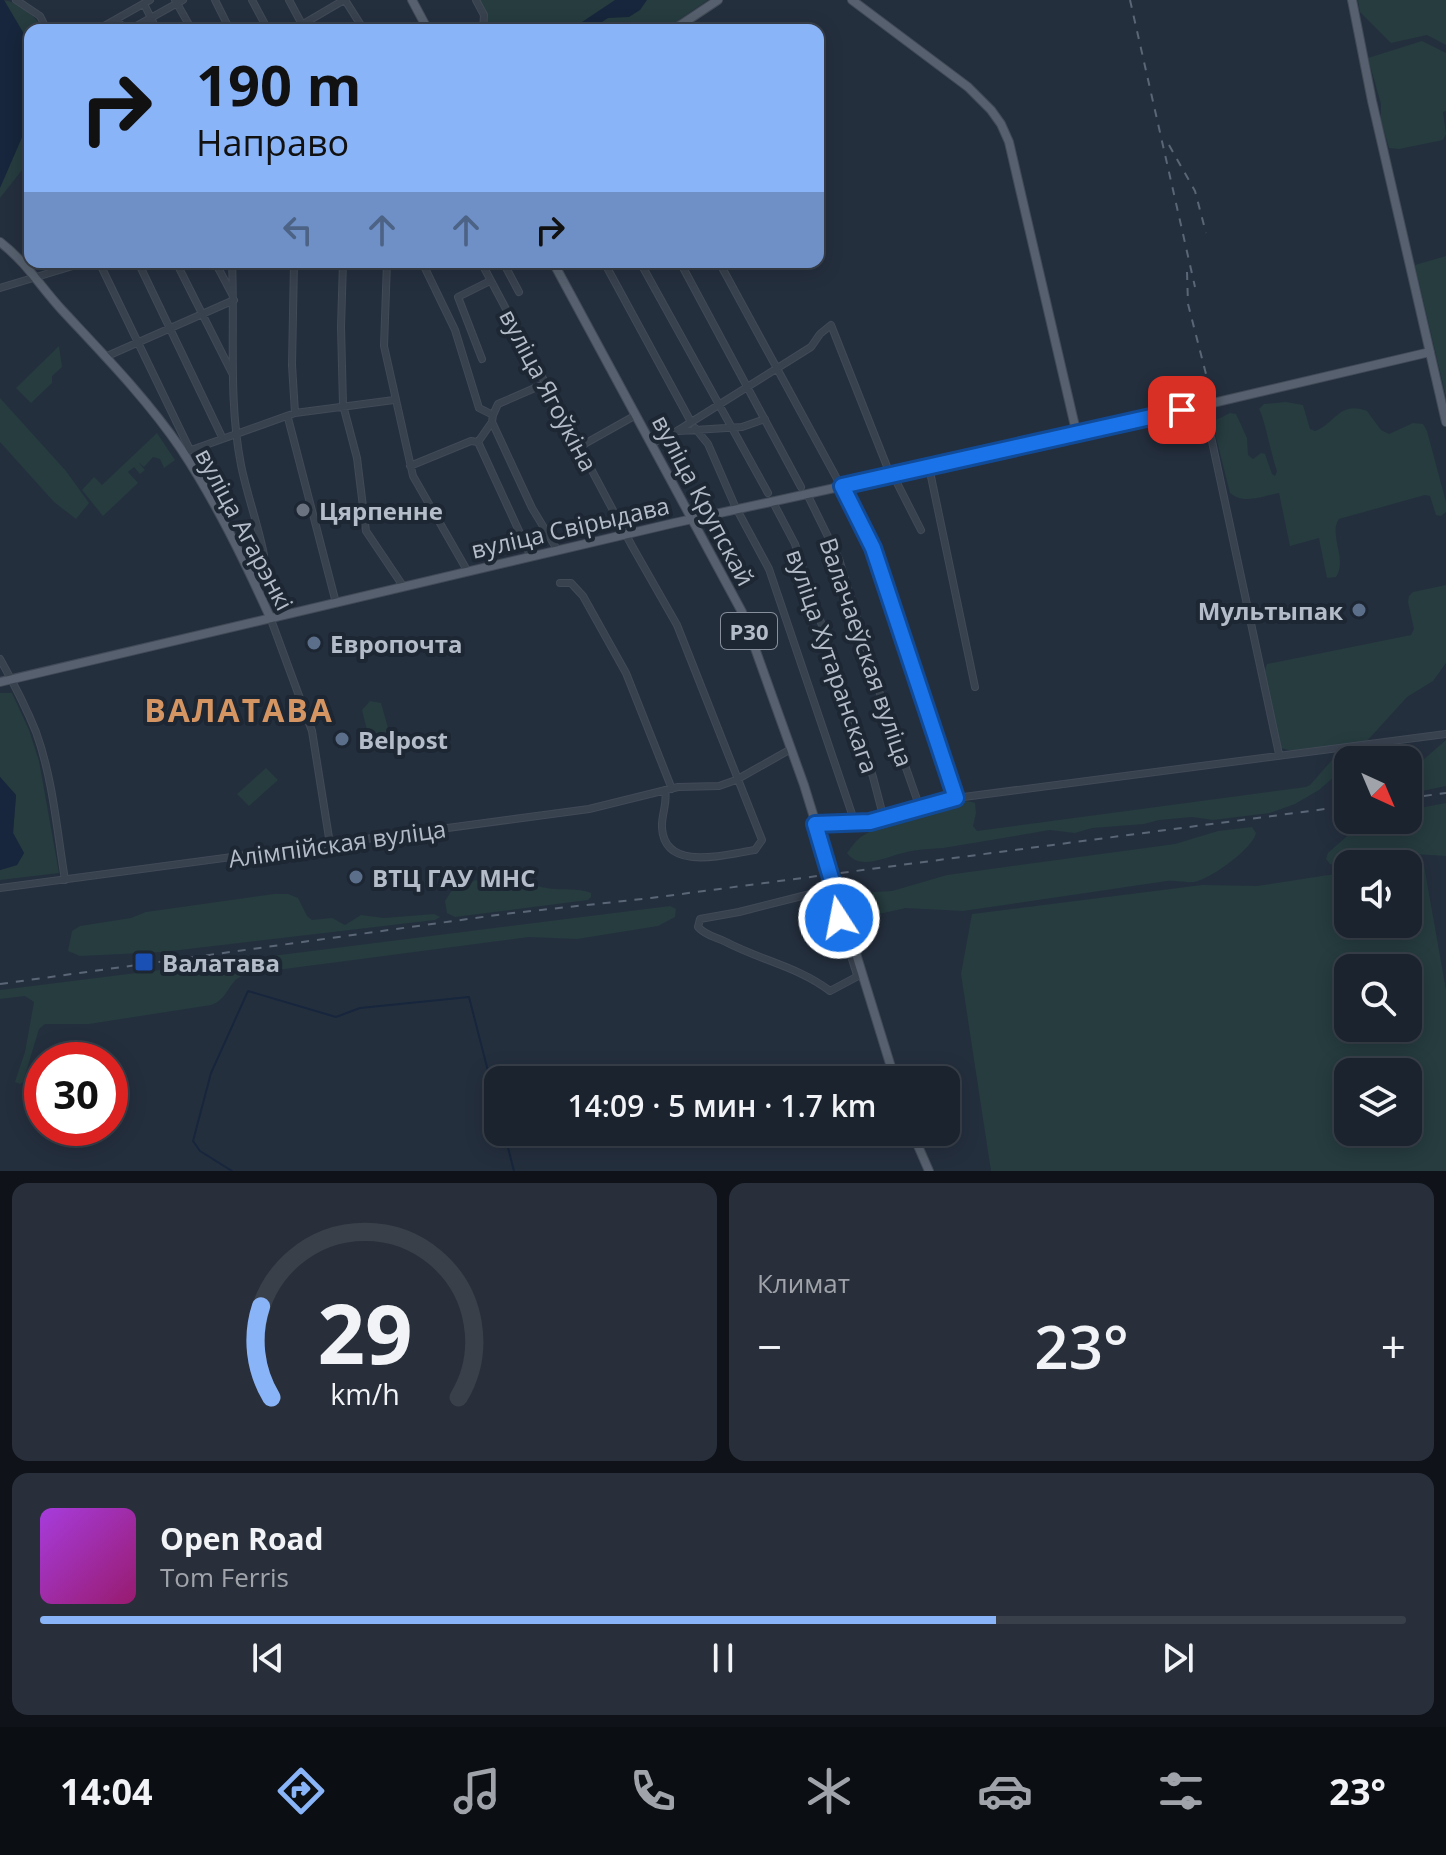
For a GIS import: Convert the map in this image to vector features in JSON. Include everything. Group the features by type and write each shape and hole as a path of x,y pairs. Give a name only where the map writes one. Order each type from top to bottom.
{"main road":[{"path":"412,0 425,24"},
{"path":"682,24 717,0"},
{"path":"852,0 968,87 1001,124 1009,142 1077,435"},
{"path":"1352,0 1372,101 1446,422"},
{"path":"0,242 24,263"},
{"path":"0,249 35,278"},
{"path":"28,268 35,278"},
{"name":"вуліца Крупскай","path":"556,268 742,612 791,749 826,859 832,889"},
{"name":"вуліца Агарэнкі","path":"35,278 186,451 270,617"},
{"name":"вуліца Свірыдава","path":"0,682 403,586 1077,435 1430,352"},
{"name":"Р30","path":"832,889 890,1066"},
{"path":"918,1146 929,1171"}],"street":[{"path":"16,0 40,16 44,24"},
{"path":"215,0 227,24"},
{"path":"252,0 265,24"},
{"path":"289,0 302,24"},
{"path":"308,24 344,0 360,24"},
{"path":"476,0 484,15 483,24"},
{"path":"138,24 178,1 189,24"},
{"path":"108,24 147,2 154,24"},
{"path":"117,19 121,24"},
{"path":"0,288 67,268"},
{"path":"102,268 186,451 288,418 295,413 394,400"},
{"path":"141,268 222,437"},
{"path":"179,268 234,378"},
{"path":"218,268 234,298"},
{"path":"232,268 237,433 241,464 264,555 244,563"},
{"path":"294,268 292,365 295,413"},
{"path":"343,268 343,405 357,458 366,531 403,586"},
{"path":"387,268 384,346 410,466 415,482 468,572"},
{"path":"425,268 455,330 479,408 492,419 532,508 558,551"},
{"name":"вуліца Ягоўкіна","path":"484,268 677,625 762,840 755,850 692,858 676,853 665,842 663,834 668,789"},
{"path":"506,268 519,292"},
{"path":"607,268 693,425 708,444 737,509 769,569 855,823"},
{"path":"643,268 768,493"},
{"path":"683,268 801,487"},
{"path":"722,268 873,548 956,798"},
{"path":"443,303 490,281"},
{"path":"458,297 482,359"},
{"path":"105,357 234,298"},
{"path":"651,444 693,425 718,405 811,347 831,325 890,475 921,530"},
{"path":"478,442 498,404 544,384"},
{"path":"1204,404 1279,754"},
{"path":"579,447 636,415"},
{"path":"288,418 336,603"},
{"path":"693,425 730,428 753,425 765,419"},
{"path":"410,466 471,441 478,442"},
{"path":"478,442 531,557"},
{"path":"929,467 975,687"},
{"name":"Валачаеўская вуліца","path":"809,498 839,559 878,688 920,808"},
{"name":"вуліца Хутаранскага","path":"775,506 799,555 873,777 884,819"},
{"path":"560,583 571,583 583,596 626,673 668,789 714,788 736,780 791,749"},
{"name":"вуліца Агарэнкі","path":"270,617 310,722 330,844"},
{"path":"0,659 40,746 65,880"},
{"path":"815,824 884,819 956,798 1446,734"},
{"name":"Алімпійская вуліца","path":"0,888 589,809 668,789"},
{"path":"832,889 739,912 707,916 700,919 698,927 707,935 742,951 803,974 830,991 860,975"}],"green space":[{"path":"0,0 13,2 25,9 39,24 24,24 24,168 0,198"},
{"path":"478,0 708,0 673,24 483,24"},
{"path":"1358,0 1446,0 1446,45 1427,35 1391,43 1360,12"},
{"path":"1422,41 1446,53 1446,111 1443,112 1446,134 1443,140 1399,149 1389,148 1368,58"},
{"path":"1446,256 1446,397 1415,265"},
{"path":"59,346 62,367 52,376 52,383 31,403 16,388"},
{"path":"0,398 66,471 89,503 76,519 54,502 0,442"},
{"path":"1286,402 1303,405 1310,429 1315,431 1343,411 1358,408 1367,411 1381,430 1389,434 1413,423 1423,424 1446,502 1446,512 1436,515 1430,496 1425,495 1339,519 1336,532 1339,570 1336,577 1327,578 1319,538 1290,546 1279,493 1247,499 1230,493 1214,429 1216,420 1230,413 1236,414 1247,438 1248,455 1253,459 1261,453 1265,454 1275,476 1277,471 1259,409 1264,404"},
{"path":"157,433 175,460 164,468 160,459 153,457 144,467 138,462 145,470 140,474 134,467 128,472 138,483 103,516 82,490 94,477 102,485"},
{"path":"1446,585 1446,663 1433,681 1407,697 1367,741 1292,751 1281,748 1264,673 1267,664 1411,635 1414,629 1409,596 1413,592"},
{"path":"0,693 12,693 29,730 39,761 59,873 0,880 0,870 17,865 24,853 13,833 16,795 0,777"},
{"path":"370,701 381,703 390,735 382,742 374,742 368,734 362,710"},
{"path":"1446,740 1446,786 1422,791 1422,761"},
{"path":"1334,758 1334,777 1295,804 1270,813 1213,820 1192,817 1159,820 1075,833 1050,830 913,851 866,862 847,853 859,838 874,830 919,811 951,803 975,803 973,826 977,831 1310,785"},
{"path":"266,768 278,780 249,806 237,794"},
{"path":"1446,803 1446,856 1422,855 1422,850 1334,850 1334,865 1326,859 1328,853 1349,834 1422,834 1422,807"},
{"path":"1252,827 1256,833 1241,853 1213,874 1194,882 1167,881 963,911 906,908 865,917 855,912 851,903 858,893 892,891 947,875 1175,844 1218,831"},
{"path":"1423,860 1446,990 1446,1171 991,1171 961,974 972,914 1202,885 1257,886 1334,874 1334,938 1422,938"},
{"path":"510,874 540,887 584,891 591,893 591,897 588,900 455,917 447,913 445,901 452,890 475,880 495,883"},
{"path":"274,894 298,898 312,920 332,918 345,925 361,915 384,918 434,914 440,917 163,952 80,956 68,951 72,931 80,926 131,918 146,912"},
{"path":"670,906 676,909 675,917 658,926 577,939 529,937 247,974 236,980 222,998 211,1005 89,1024 45,1024 39,1029 35,1042 27,1042 34,1002 25,996 0,999 0,990"},
{"path":"24,1055 23,1082 15,1082"}],"water":[{"path":"0,0 4,0 24,34 24,133 0,188"},
{"path":"615,0 647,0 640,10 629,17 608,18 599,24 579,24"},
{"path":"0,777 16,795 13,833 24,853 17,865 0,870"}],"waterway":[{"path":"232,1171 200,1151 193,1141 211,1073 248,991 336,1017 360,1008 469,997 487,1066"},
{"path":"508,1146 514,1171"}],"railway":[{"path":"1130,0 1195,287"},
{"path":"1169,145 1195,191 1206,233"},
{"path":"1187,272 1188,304 1206,374"},
{"path":"1422,796 1446,793"},
{"path":"0,984 504,914 651,898 1334,808"}],"place":[{"name":"Цярпенне","path":"303,510"},
{"name":"Мультыпак","path":"1359,610"},
{"name":"Европочта","path":"314,643"},
{"name":"Belpost","path":"342,739"},
{"name":"ВТЦ ГАУ МНС","path":"356,877"},
{"name":"Валатава","path":"144,962"}],"district":[{"name":"ВАЛАТАВА","path":"239,709"}],"route":[{"path":"839,918 830,889 834,888 815,824 870,822 956,798 873,548 842,486 1182,410"}]}
